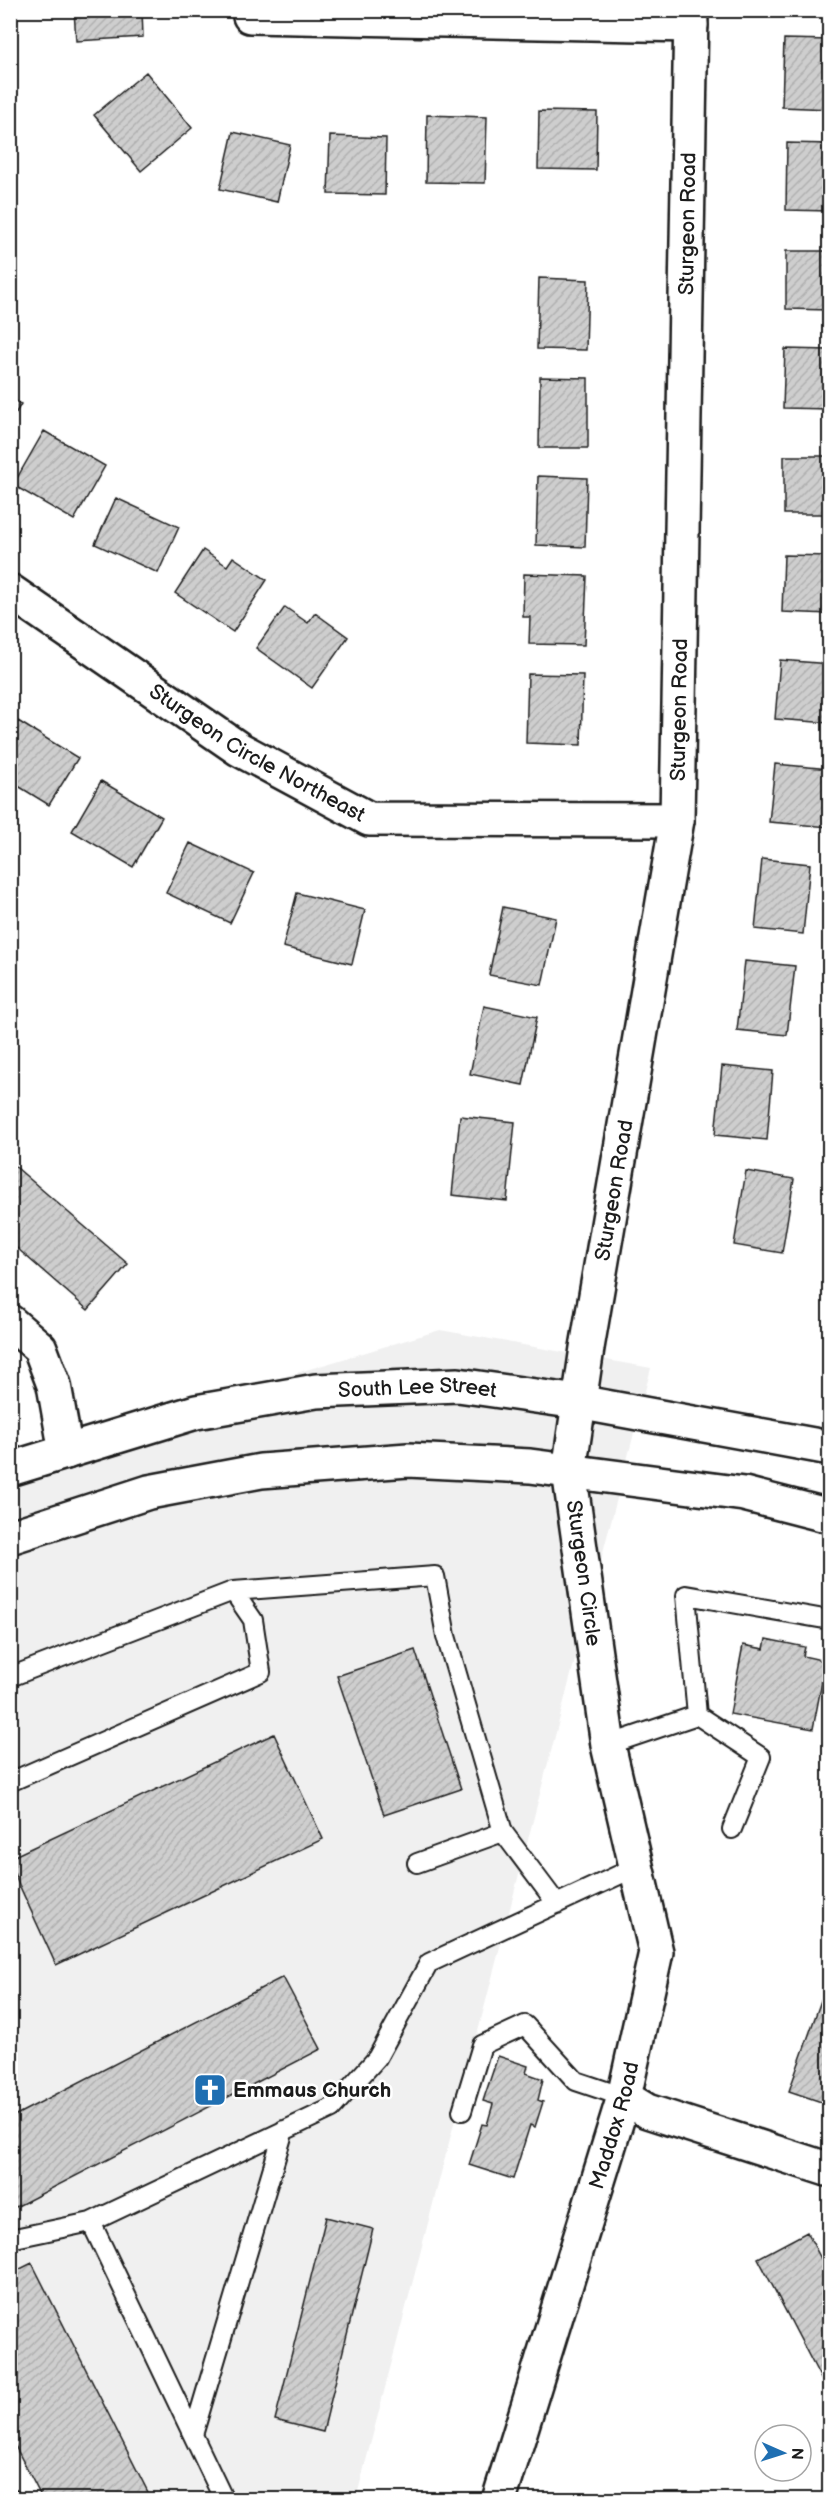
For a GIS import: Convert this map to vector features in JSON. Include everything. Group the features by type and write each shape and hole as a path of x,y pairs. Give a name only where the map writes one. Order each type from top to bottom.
{"street":[{"path":"250,16 691,18"},
{"name":"Sturgeon Road","path":"578,1402 677,820 691,18"},
{"name":"Sturgeon Circle Northeast","path":"10,591 239,749 369,819 677,820"},
{"path":"10,1322 40,1348 54,1385 66,1452"},
{"name":"South Lee Street","path":"10,1469 196,1412 316,1391 458,1385 578,1402 830,1448"},
{"name":"Sturgeon Circle","path":"578,1402 569,1471 608,1745"},
{"path":"10,1537 149,1492 261,1471 408,1460 530,1466 744,1494 830,1516"},
{"name":"Maddox Road","path":"499,2499 624,2097 656,1952 608,1745"},
{"path":"624,2097 647,2112 830,2170"}],"lane":[{"path":"10,1677 233,1591 435,1576 446,1636 503,1832 557,1904"},
{"path":"10,1782 261,1672 253,1620 233,1591"},
{"path":"697,1715 686,1595 830,1620"},
{"path":"608,1745 697,1715"},
{"path":"697,1715 761,1757 732,1829"},
{"path":"417,1863 503,1832"},
{"path":"10,2239 91,2222 332,2108 377,2058 429,1963 636,1867"},
{"path":"462,2111 482,2045 525,2025 576,2081 624,2097"},
{"path":"194,2435 284,2130"},
{"path":"91,2222 224,2499"}],"shaded area":[{"path":"440,1330 651,1368 356,2499 113,2499 11,2361 10,1488 103,1431"}],"building":[{"path":"74,10 142,10 143,37 76,41"},
{"path":"784,39 830,40 830,109 782,107"},
{"path":"146,72 192,128 141,171 94,115"},
{"path":"539,111 597,112 596,170 538,169"},
{"path":"427,115 487,117 485,183 426,182"},
{"path":"233,132 290,145 277,202 220,189"},
{"path":"330,136 386,138 385,195 328,194"},
{"path":"787,143 830,144 830,211 786,210"},
{"path":"786,251 830,251 830,310 786,309"},
{"path":"539,278 588,280 586,350 537,349"},
{"path":"785,349 830,350 830,409 783,408"},
{"path":"540,377 588,378 588,448 539,448"},
{"path":"10,398 21,404 10,423"},
{"path":"44,431 105,466 74,520 13,485"},
{"path":"784,456 830,456 830,514 784,514"},
{"path":"538,476 587,478 585,547 536,545"},
{"path":"116,498 179,527 158,573 95,544"},
{"path":"203,550 227,566 233,557 267,580 233,632 175,593"},
{"path":"784,555 830,556 830,614 782,612"},
{"path":"524,574 587,576 584,645 529,644 530,617 523,617"},
{"path":"285,607 308,623 315,613 348,637 312,688 256,648"},
{"path":"780,660 830,664 830,723 775,719"},
{"path":"528,674 583,675 581,745 526,743"},
{"path":"18,721 78,758 49,805 10,781 10,732"},
{"path":"775,764 830,769 830,827 769,822"},
{"path":"101,781 162,817 133,867 72,831"},
{"path":"190,843 254,873 230,923 166,893"},
{"path":"762,859 810,864 803,934 755,929"},
{"path":"297,893 365,910 352,964 283,947"},
{"path":"503,907 556,918 542,985 489,975"},
{"path":"745,961 795,966 787,1035 737,1030"},
{"path":"484,1006 537,1017 523,1085 470,1074"},
{"path":"722,1066 773,1071 767,1140 715,1135"},
{"path":"460,1116 515,1122 507,1201 452,1195"},
{"path":"10,1162 128,1264 88,1310 10,1242"},
{"path":"746,1171 794,1179 782,1253 734,1245"},
{"path":"766,1639 805,1647 803,1656 826,1661 813,1729 730,1714 743,1645 764,1649"},
{"path":"415,1650 461,1789 384,1815 337,1676"},
{"path":"274,1734 323,1839 56,1965 10,1865 10,1858"},
{"path":"830,1975 830,2105 789,2091"},
{"name":"Emmaus Church","path":"283,1977 321,2049 10,2210 10,2118"},
{"path":"498,2056 528,2066 526,2073 543,2079 538,2100 543,2102 535,2127 530,2125 513,2179 469,2165 482,2124 487,2125 493,2104 483,2101"},
{"path":"326,2217 373,2229 323,2432 275,2420"},
{"path":"807,2232 830,2276 830,2396 758,2258"},
{"path":"32,2263 152,2500 43,2500 10,2436 10,2274"}],"place":[{"name":"Emmaus Church","path":"210,2090"}]}
